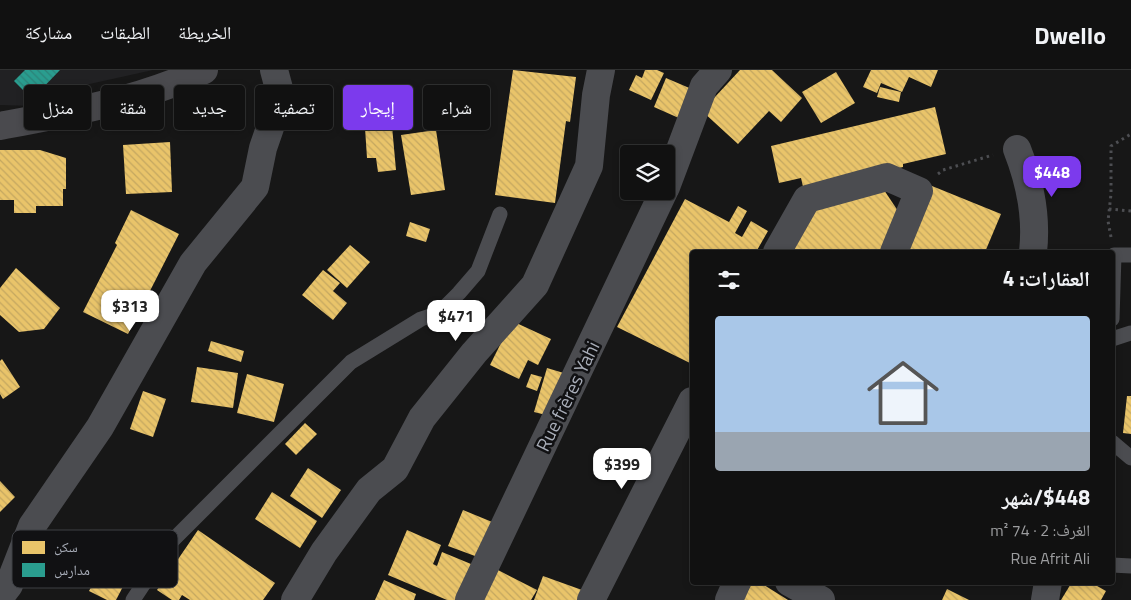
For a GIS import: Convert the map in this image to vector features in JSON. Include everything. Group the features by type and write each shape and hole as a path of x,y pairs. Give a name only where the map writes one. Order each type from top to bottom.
{"main road":[{"path":"0,126 77,111 181,81 204,70"}],"street":[{"path":"30,530 100,427 193,263 255,187 263,148 281,96 274,70"},
{"path":"295,600 324,552 369,490 395,469 422,418 474,353 535,285 589,166 596,94 601,70"},
{"path":"675,163 704,86 718,70"},
{"path":"1017,149 1028,175 1032,203 1033,250"},
{"path":"777,250 807,199 887,177 919,191 895,250"},
{"name":"Rue frères Yahi","path":"469,600 660,200"},
{"path":"591,600 690,405"},
{"path":"0,597 12,575"},
{"path":"728,600 736,585"},
{"path":"794,585 821,600"},
{"path":"1045,600 1048,585"}],"lane":[{"path":"178,534 351,362 421,319 439,313 478,271 500,214"},
{"path":"1115,255 1131,255"},
{"path":"1115,338 1131,333"},
{"path":"1115,445 1131,458"},
{"path":"1115,565 1131,566"},
{"path":"133,600 141,588"}],"path":[{"path":"1113,250 1108,221 1111,146 1131,134"},
{"path":"919,191 943,170 1017,149"},
{"path":"1109,209 1131,211"}],"shaded area":[{"path":"0,70 153,70 85,85 24,85 24,106 0,105"}],"building: سكن":[{"path":"513,70 576,77 570,122 566,121 555,203 495,195"},
{"path":"645,70 657,70 664,73 651,100 629,90 636,75 642,78"},
{"path":"740,70 772,70 802,98 781,122 769,111 738,144 702,111"},
{"path":"871,70 938,70 931,87 909,77 902,92 881,83 877,93 863,87"},
{"path":"836,72 855,103 821,123 802,92"},
{"path":"666,78 694,90 681,119 654,107"},
{"path":"880,87 901,92 899,102 877,97"},
{"path":"935,107 946,154 903,164 903,167 804,191 801,178 779,183 771,146"},
{"path":"365,130 392,130 396,170 378,172 376,158 367,158"},
{"path":"436,130 445,190 411,195 401,135"},
{"path":"170,142 172,192 126,194 123,145"},
{"path":"0,150 40,150 66,158 66,189 63,189 63,206 36,206 36,213 14,213 14,200 0,200"},
{"path":"932,186 1001,214 986,250 906,250"},
{"path":"884,190 902,217 887,250 793,250 813,206"},
{"path":"685,199 729,222 738,206 747,211 735,233 742,237 751,221 768,231 757,250 690,250 690,363 617,327"},
{"path":"131,210 179,234 128,334 83,312 117,245 115,243"},
{"path":"410,222 430,229 426,242 406,236"},
{"path":"350,245 370,262 347,288 327,270"},
{"path":"16,268 60,308 44,329 19,332 0,315 0,288"},
{"path":"323,270 340,283 333,291 347,303 333,320 302,295"},
{"path":"512,321 551,339 538,365 528,360 519,379 490,365"},
{"path":"211,341 244,351 241,362 208,351"},
{"path":"2,359 20,387 3,399 0,394 0,361"},
{"path":"197,367 238,373 233,408 191,402"},
{"path":"547,368 567,374 554,417 534,412"},
{"path":"247,374 284,384 274,422 237,413"},
{"path":"531,374 542,377 537,391 526,387"},
{"path":"143,391 166,399 153,437 130,429"},
{"path":"1127,396 1131,396 1131,434 1123,433"},
{"path":"305,423 317,434 296,455 285,444"},
{"path":"308,468 341,490 322,518 290,496"},
{"path":"0,481 15,497 0,512"},
{"path":"272,492 317,521 300,548 255,519"},
{"path":"463,510 497,524 483,559 448,546"},
{"path":"198,530 275,583 263,600 190,600 182,595 179,600 172,600 157,590 158,588 178,588 178,559"},
{"path":"407,530 441,545 433,564 437,566 442,552 471,564 456,600 447,600 388,575"},
{"path":"496,569 537,590 531,600 479,600"},
{"path":"543,576 582,590 578,600 534,600"},
{"path":"384,580 416,594 414,600 375,600"},
{"path":"751,585 764,585 788,600 742,600"},
{"path":"1070,585 1095,585 1106,591 1101,600 1061,600"},
{"path":"91,588 122,588 116,600 107,600 89,591"},
{"path":"947,589 969,600 942,600"}],"building: مدارس":[{"path":"25,70 60,70 46,85 24,85 24,91 14,81"}]}
